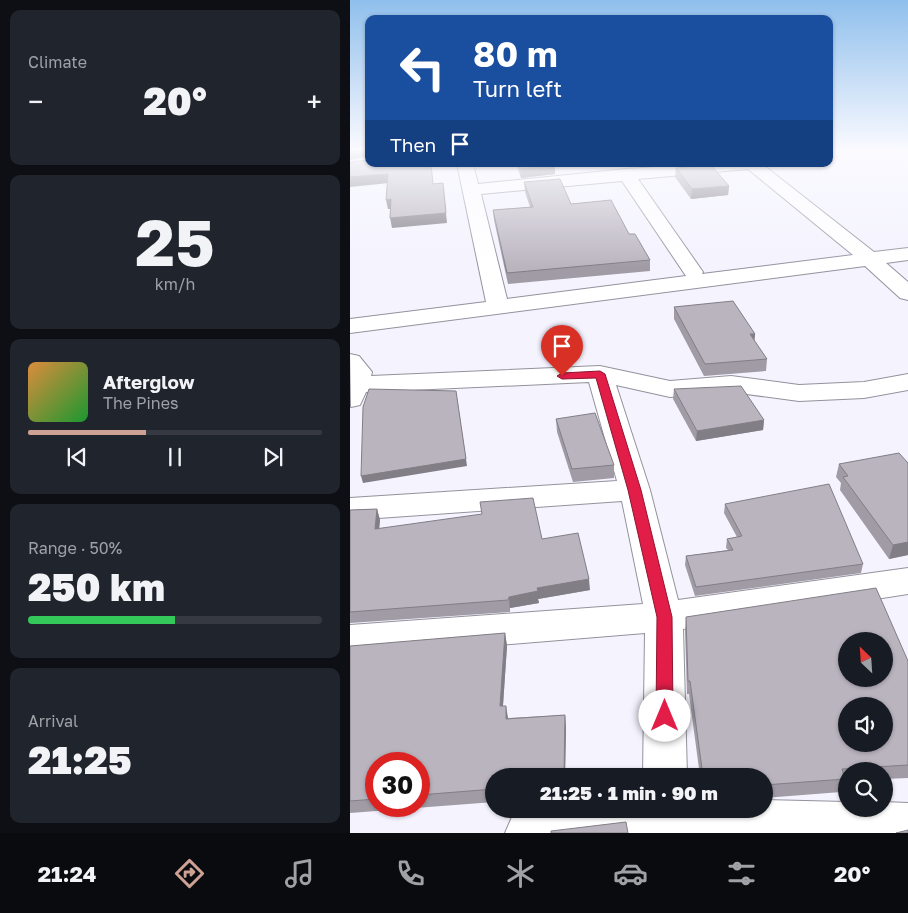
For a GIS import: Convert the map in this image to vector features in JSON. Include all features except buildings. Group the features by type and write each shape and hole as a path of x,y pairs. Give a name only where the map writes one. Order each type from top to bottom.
{"street":[{"path":"482,189 471,190 496,301"},
{"path":"636,189 693,272"},
{"path":"783,189 865,255 908,293"},
{"path":"350,315 496,301 865,255 908,242"},
{"path":"350,326 496,301 693,272 865,255 908,254"},
{"path":"600,374 635,490 664,617 665,768"},
{"path":"352,382 600,374 670,389 731,384 759,386 799,393 864,390 908,382"},
{"path":"350,509 635,490"},
{"path":"350,641 664,617 908,581"},
{"path":"528,833 642,818"},
{"path":"731,818 908,826"}],"route":[{"path":"562,376 600,374 635,490 664,617 665,716"}]}
